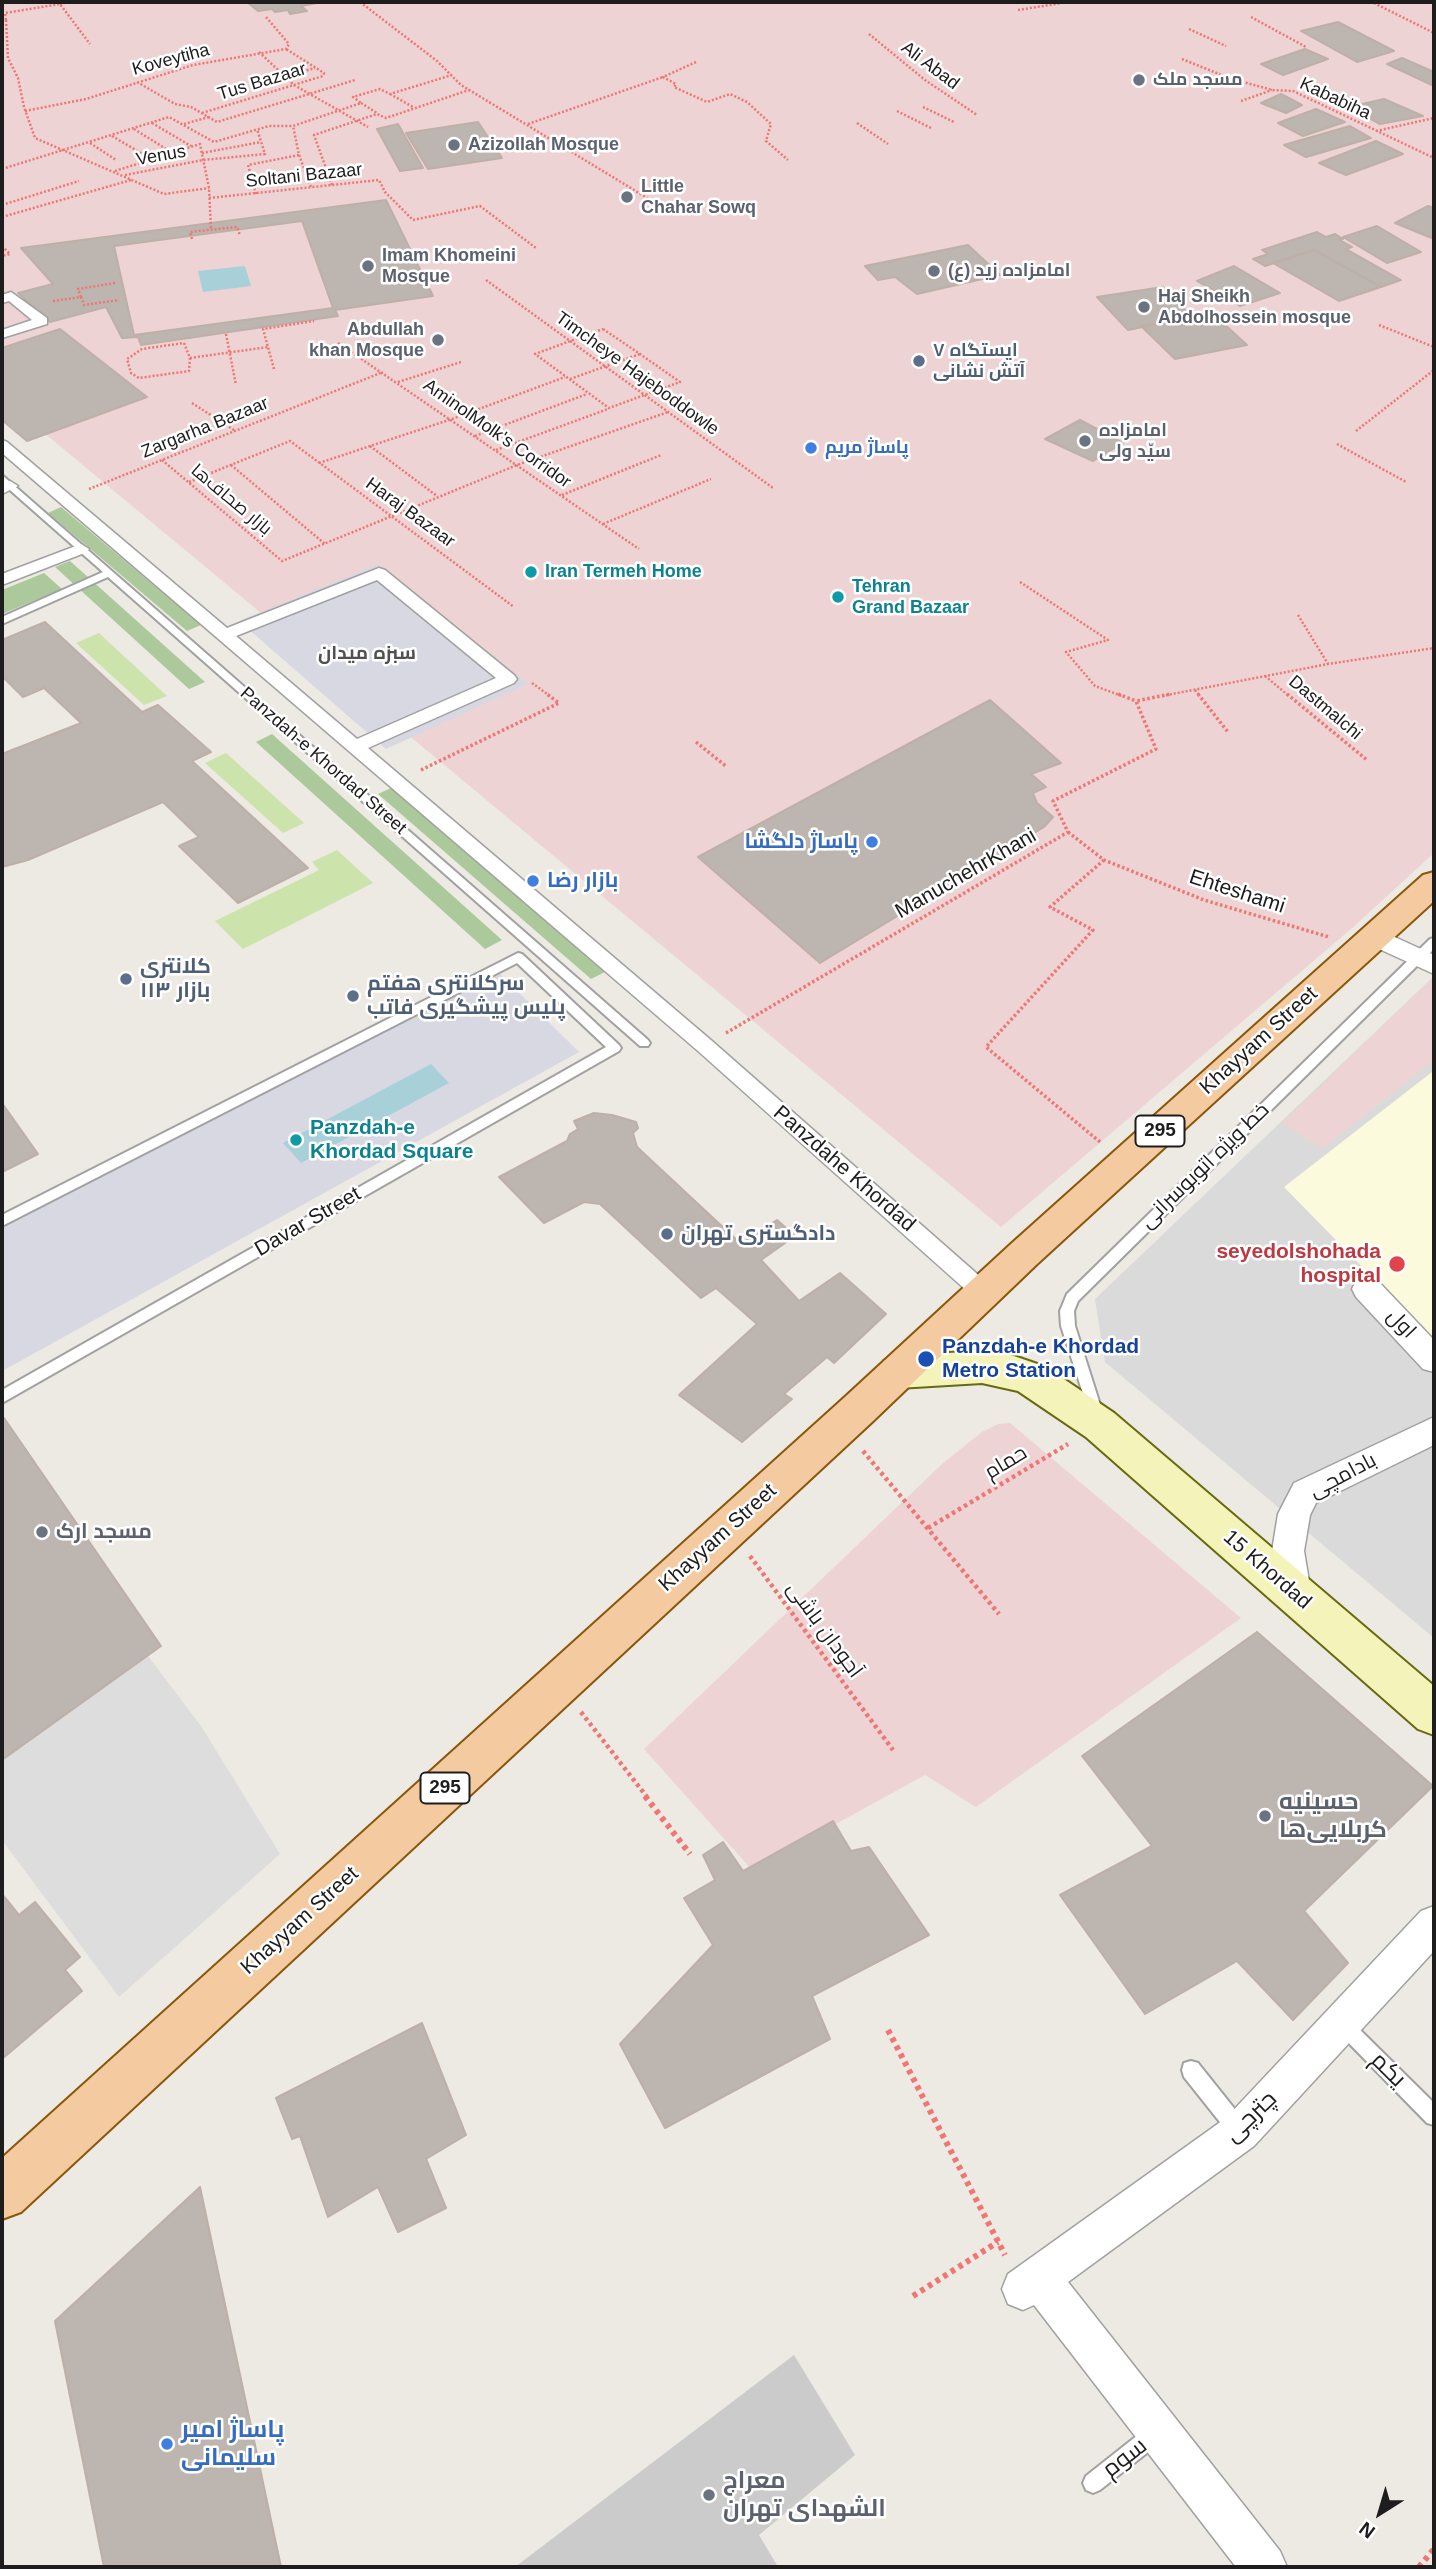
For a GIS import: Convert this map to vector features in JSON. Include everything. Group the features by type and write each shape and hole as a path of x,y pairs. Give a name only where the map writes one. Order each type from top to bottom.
{"main road":[{"name":"Khayyam Street","path":"2,2193 842,1425 1125,1162 1434,883"},
{"name":"15 Khordad","path":"898,1372 982,1367 1008,1370 1032,1379 1100,1425 1434,1714"}],"street":[{"path":"2,299 11,296 42,321 2,334"},
{"name":"Panzdahe Khordad","path":"2,445 705,1046 984,1293"},
{"path":"2,580 81,549"},
{"path":"224,635 379,573 508,679 355,747"},
{"path":"1369,942 1429,954"},
{"name":"اول","path":"1367,1289 1434,1360"},
{"name":"بادامچی","path":"1294,1593 1288,1551 1294,1514 1305,1493 1434,1430"},
{"name":"چترچی","path":"1031,2283 1240,2132 1434,1924"},
{"path":"1031,2283 1158,2432 1264,2567"}],"lane":[{"name":"Panzdah-e Khordad Street","path":"4,484 644,1043"},
{"path":"2,621 108,573"},
{"path":"2,1221 518,957 527,940"},
{"name":"خط ویژه اتوبوسرانی","path":"1100,1425 1069,1326 1067,1311 1072,1298 1429,954"},
{"name":"Davar Street","path":"2,1397 615,1048 518,957"},
{"name":"یکم","path":"1341,2023 1434,2116"},
{"path":"1191,2070 1240,2132"},
{"name":"سوم","path":"1093,2483 1158,2432"}],"path":[{"path":"68,2 5,13 8,58 18,78 25,111 35,138 164,194 209,188"},
{"path":"360,2 437,61 469,90 649,200"},
{"path":"1018,10 1068,2"},
{"path":"1374,3 1434,33"},
{"path":"60,4 90,44"},
{"path":"266,17 289,44 286,48"},
{"path":"1251,18 1306,47"},
{"path":"1189,29 1226,46"},
{"name":"Ali Abad","path":"869,34 925,80 977,115"},
{"name":"Koveytiha","path":"25,111 86,99 193,65 286,48"},
{"name":"Tus Bazaar","path":"201,113 323,76 324,73 286,48"},
{"path":"2,50 8,52"},
{"path":"258,52 294,85 368,127"},
{"path":"2,59 8,58"},
{"name":"Kababiha","path":"1182,59 1229,78 1272,90 1293,91 1434,158"},
{"path":"527,124 663,77 696,62"},
{"path":"268,81 316,68"},
{"path":"390,94 452,75"},
{"path":"663,77 676,85 674,87 708,102 730,94 747,102 771,124 766,141 788,160"},
{"path":"137,82 174,104 191,107 216,122 355,80"},
{"path":"413,107 380,89 353,97 386,118 469,90"},
{"path":"1241,101 1272,90"},
{"path":"261,95 276,104"},
{"path":"2,169 169,117 214,142 269,126 293,126 361,103"},
{"path":"923,107 954,121"},
{"path":"897,111 931,128"},
{"path":"332,185 314,135 377,114"},
{"path":"183,124 209,117"},
{"path":"1375,131 1434,118"},
{"path":"152,122 191,146"},
{"path":"857,123 888,144"},
{"path":"293,126 299,155 311,187"},
{"path":"134,128 172,152"},
{"path":"202,153 261,142 257,129"},
{"path":"111,135 151,159"},
{"path":"89,142 116,160"},
{"name":"Venus","path":"123,175 203,160 265,154 261,142"},
{"path":"115,172 200,144 209,188 211,229"},
{"path":"256,194 248,165 299,155"},
{"path":"2,217 132,180"},
{"name":"Soltani Bazaar","path":"209,198 379,180 385,192 413,220 480,206 536,248"},
{"path":"2,205 79,181"},
{"path":"192,239 190,232 211,229 237,227 240,235"},
{"path":"2,246 10,254 2,256"},
{"name":"Timcheye Hajeboddowle","path":"486,280 773,488"},
{"path":"115,283 78,289 84,306 119,300"},
{"path":"48,302 80,297"},
{"path":"274,369 263,329 314,321"},
{"path":"1379,325 1434,347"},
{"path":"496,450 680,382 603,329 535,354 609,408"},
{"path":"226,334 236,385"},
{"name":"AminolMolk's Corridor","path":"338,342 639,549"},
{"path":"184,343 190,358 189,372 139,378 131,373 127,359 142,349 184,343"},
{"path":"190,358 231,350 268,347"},
{"path":"319,463 640,354"},
{"path":"398,382 461,362"},
{"path":"1356,431 1434,370"},
{"name":"Zargarha Bazaar","path":"64,499 383,372"},
{"path":"475,436 588,393"},
{"path":"192,404 235,431"},
{"path":"189,482 231,465 325,544 517,465 668,412"},
{"name":"Haraj Bazaar","path":"231,465 290,441 514,607"},
{"path":"1337,444 1406,482"},
{"path":"370,446 438,497"},
{"path":"561,495 661,455"},
{"name":"بازار صحاف‌ها","path":"162,460 282,561 325,544"},
{"path":"603,524 711,479"},
{"path":"1020,582 1108,640 1066,652 1095,685 1136,701 1328,664 1433,649"},
{"path":"1298,615 1328,664"},
{"name":"Dastmalchi","path":"1265,676 1367,760"},
{"path":"1195,690 1228,732"},
{"name":"ManuchehrKhani","path":"705,1046 1068,832 1053,801 1156,749 1136,701"},
{"path":"396,782 559,703"},
{"path":"696,742 726,767"},
{"name":"Ehteshami","path":"1068,832 1104,860 1204,901 1369,942"},
{"path":"1104,860 1050,907 1093,930 986,1047 1125,1162"},
{"path":"842,1425 999,1614"},
{"name":"حمام","path":"928,1528 1100,1425"},
{"name":"آجودان باشی","path":"729,1528 893,1750"},
{"path":"560,1683 690,1854"},
{"path":"888,2030 998,2242 1031,2283"},
{"path":"913,2296 998,2242"},
{"path":"1419,2567 1434,2549"}],"shaded area":[{"name":"Tehran Grand Bazaar","path":"2,2 1434,2 1434,853 1351,929 1001,1227 2,398"},
{"name":"سبزه میدان","path":"378,564 528,684 386,749 239,621"},
{"name":"Panzdah-e Khordad Square","path":"498,972 579,1052 4,1370 2,1227"},
{"path":"1434,976 1434,1638 1105,1362 1095,1299"},
{"path":"1434,977 1434,1060 1322,1149 1282,1123"},
{"name":"seyedolshohada hospital","path":"1434,1073 1434,1340 1284,1187"},
{"path":"1010,1423 1241,1618 976,1807 925,1775 752,1870 644,1749 942,1464 982,1432 998,1424"},
{"path":"148,1656 201,1726 280,1854 119,1997 2,1840 2,1760"},
{"name":"معراج الشهدای تهران","path":"794,2355 855,2455 759,2535 778,2567 515,2567"}],"green space":[{"path":"61,507 201,625 187,631 48,513"},
{"path":"70,561 205,682 189,689 55,567"},
{"path":"44,573 62,589 2,614 2,590"},
{"path":"99,633 167,696 144,705 76,643"},
{"path":"272,734 502,940 485,949 256,742"},
{"path":"226,753 304,823 283,833 205,763"},
{"path":"391,788 605,972 591,979 378,794"},
{"path":"337,850 373,883 243,949 215,921 319,870 312,862"}],"water":[{"path":"245,266 251,286 203,292 198,271"},
{"path":"431,1064 449,1083 301,1163 283,1143"}],"building":[{"path":"247,2 317,3 301,6 307,11 290,14 288,10 258,11"},
{"path":"1338,22 1394,51 1357,62 1301,31"},
{"path":"1305,49 1328,59 1283,75 1261,64"},
{"path":"1402,58 1434,72 1434,86 1387,64"},
{"path":"1281,94 1302,105 1286,113 1261,103"},
{"path":"1384,99 1423,116 1380,124 1349,107"},
{"path":"1316,109 1345,122 1303,136 1278,123"},
{"name":"Azizollah Mosque","path":"478,122 502,158 428,169 406,133"},
{"path":"398,124 423,168 400,171 377,129"},
{"path":"1350,126 1371,138 1306,157 1284,145"},
{"path":"1376,141 1403,154 1346,175 1319,163"},
{"name":"Imam Khomeini Mosque","path":"386,200 433,296 335,310 338,316 141,345 138,337 122,338 106,307 50,322 18,293 53,284 21,248","holes":["302,221 333,308 134,335 114,246"]},
{"path":"1428,206 1434,208 1434,239 1395,223"},
{"path":"1377,226 1421,252 1387,263 1343,237"},
{"path":"1317,232 1326,237 1335,234 1343,239 1339,240 1352,247 1346,249 1401,280 1381,287 1314,250 1265,266 1253,259 1268,254 1262,250"},
{"path":"968,245 1000,275 917,294 895,277 878,280 865,266"},
{"path":"1314,250 1381,287 1339,301 1273,263"},
{"path":"1234,266 1280,293 1240,306 1197,281"},
{"name":"Haj Sheikh Abdolhossein mosque","path":"1163,287 1192,317 1128,330 1097,297"},
{"path":"1212,313 1247,345 1175,359 1141,326"},
{"path":"60,329 147,397 27,441 2,420 2,348"},
{"name":"امامزاده سیّد ولی","path":"1080,420 1123,443 1093,461 1045,439"},
{"path":"45,622 142,712 158,705 211,752 192,761 308,868 238,903 179,846 199,837 163,802 28,860 2,867 2,754 81,723 44,688 23,697 2,676 2,640"},
{"name":"پاساژ دلگشا","path":"990,700 1061,763 1031,774 1046,787 1033,793 1037,803 1053,817 1044,827 820,963 698,857"},
{"path":"2,1103 38,1154 2,1172"},
{"path":"594,1113 636,1122 638,1128 633,1133 637,1147 741,1244 777,1220 795,1236 761,1260 799,1301 840,1273 886,1314 834,1363 827,1357 784,1394 792,1399 742,1442 679,1395 757,1324 716,1288 701,1298 600,1204 584,1202 544,1223 499,1177 567,1141 570,1134 578,1129 574,1121"},
{"name":"مسجد ارک","path":"4,1418 161,1646 2,1760 2,1419"},
{"name":"حسینیه کربلایی‌ها","path":"1257,1632 1433,1786 1304,1911 1348,1963 1293,2020 1237,1961 1145,2014 1060,1895 1152,1846 1082,1756"},
{"path":"833,1821 851,1851 869,1847 929,1935 812,1996 830,2039 665,2128 620,2044 713,1945 684,1898 715,1880 703,1855 723,1842 743,1871"},
{"path":"2,1894 19,1915 35,1902 80,1957 65,1970 82,1991 2,2059"},
{"path":"422,2023 466,2135 426,2159 446,2208 398,2232 378,2187 328,2217 300,2136 292,2139 276,2098"},
{"name":"پاساژ امیر سلیمانی","path":"200,2187 281,2567 104,2567 55,2321"}],"place":[{"name":"مسجد ملک","path":"1139,80"},
{"name":"Azizollah Mosque","path":"454,145"},
{"name":"Little Chahar Sowq","path":"627,197"},
{"name":"Imam Khomeini Mosque","path":"368,266"},
{"name":"امامزاده زید (ع)","path":"934,271"},
{"name":"Haj Sheikh Abdolhossein mosque","path":"1144,307"},
{"name":"Abdullah khan Mosque","path":"438,340"},
{"name":"ایستگاه ۷ آتش نشانی","path":"919,361"},
{"name":"امامزاده سیّد ولی","path":"1085,441"},
{"name":"پاساژ مریم","path":"811,448"},
{"name":"Iran Termeh Home","path":"531,572"},
{"name":"Tehran Grand Bazaar","path":"838,597"},
{"name":"پاساژ دلگشا","path":"872,842"},
{"name":"بازار رضا","path":"533,881"},
{"name":"کلانتری ۱۱۳ بازار","path":"126,979"},
{"name":"سرکلانتری هفتم پلیس پیشگیری فاتب","path":"353,996"},
{"name":"Panzdah-e Khordad Square","path":"296,1140"},
{"name":"دادگستری تهران","path":"667,1234"},
{"name":"seyedolshohada hospital","path":"1397,1264"},
{"name":"Panzdah-e Khordad Metro Station","path":"926,1359"},
{"name":"مسجد ارک","path":"42,1532"},
{"name":"حسینیه کربلایی‌ها","path":"1265,1816"},
{"name":"پاساژ امیر سلیمانی","path":"167,2444"},
{"name":"معراج الشهدای تهران","path":"709,2495"}],"district":[{"name":"سبزه میدان","path":"367,654"}]}
